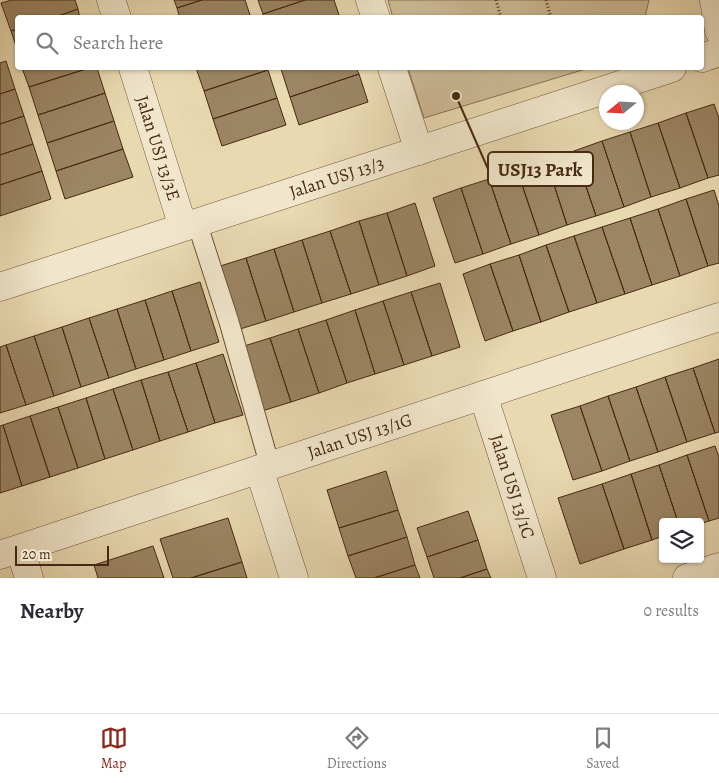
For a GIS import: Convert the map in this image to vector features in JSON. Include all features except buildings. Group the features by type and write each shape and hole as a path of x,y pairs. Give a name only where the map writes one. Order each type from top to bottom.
{"street":[{"path":"112,0 116,15"},
{"path":"370,0 375,15"},
{"path":"714,0 719,31"},
{"path":"704,57 719,52"},
{"name":"Jalan USJ 13/3E","path":"134,70 190,225"},
{"path":"393,70 419,151"},
{"name":"Jalan USJ 13/3","path":"0,287 666,70"},
{"name":"Jalan USJ 13/1G","path":"10,552 719,317"},
{"name":"Jalan USJ 13/1C","path":"483,395 542,578"},
{"path":"265,468 294,578"},
{"path":"10,552 29,578"},
{"path":"687,578 719,567"}],"lane":[{"path":"190,225 229,322 265,468"}],"path":[{"path":"496,0 500,15"},
{"path":"546,0 549,15"}],"shaded area":[{"path":"388,0 649,0 645,15 392,15"},
{"path":"409,70 582,70 424,118"}],"place":[{"name":"USJ13 Park","path":"456,96"}]}
